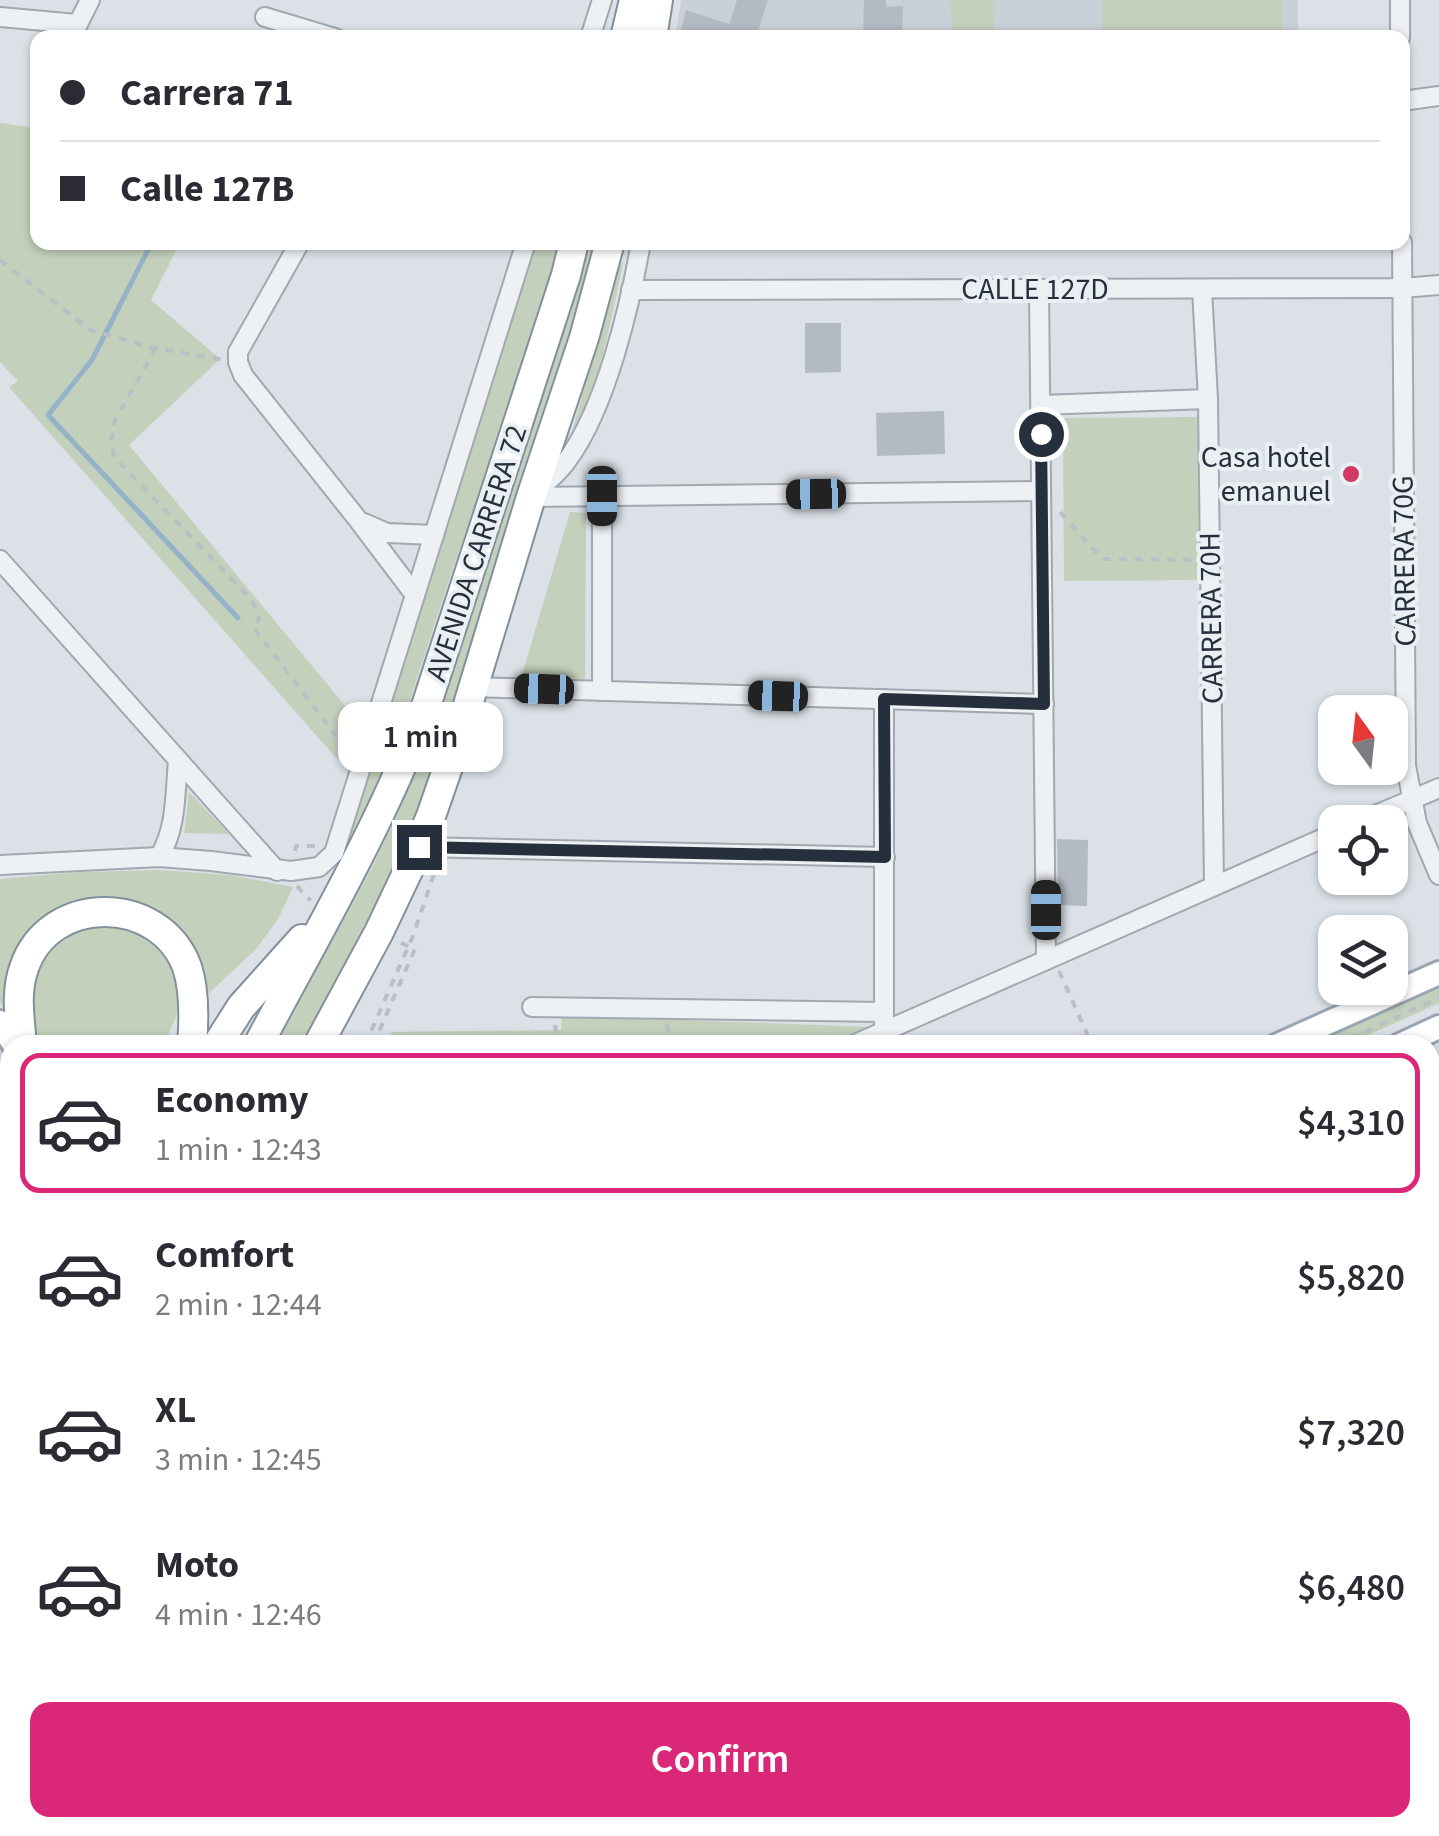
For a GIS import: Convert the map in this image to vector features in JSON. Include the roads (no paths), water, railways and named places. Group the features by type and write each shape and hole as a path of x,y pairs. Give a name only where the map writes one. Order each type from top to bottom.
{"highway":[{"path":"627,30 634,0"},
{"path":"653,30 658,0"},
{"path":"563,250 566,275"},
{"name":"AVENIDA CARRERA 72","path":"263,1035 389,799 428,703 572,250"},
{"name":"AVENIDA CARRERA 72","path":"323,1035 419,847 447,770 584,338 608,250"},
{"name":"AVENIDA CARRERA 72","path":"223,1035 252,994 330,909"},
{"path":"21,1035 18,993 24,964 43,937 64,921 100,911 122,912 145,920 172,942 187,969 192,1035"}],"main road":[{"path":"1300,1035 1439,973"}],"street":[{"path":"75,30 90,0"},
{"path":"593,30 602,0"},
{"path":"1400,0 1400,30"},
{"path":"0,16 69,30"},
{"path":"264,18 307,30"},
{"path":"1410,100 1439,96"},
{"path":"295,250 238,352 238,362 243,375 415,595"},
{"name":"AVENIDA CARRERA 72","path":"277,870 319,867 340,843 523,250"},
{"name":"AVENIDA CARRERA 72","path":"531,497 566,463 584,433 611,365 639,250"},
{"name":"CARRERA 70G","path":"1402,250 1406,766 1418,823 1439,874"},
{"name":"CALLE 127D","path":"632,290 1439,285"},
{"name":"CARRERA 70H","path":"1202,289 1208,399 1214,886"},
{"path":"1039,290 1052,966"},
{"path":"1041,405 1208,399"},
{"path":"531,497 1041,491"},
{"path":"602,496 602,691"},
{"path":"360,521 388,534 434,535"},
{"path":"0,560 277,870"},
{"path":"472,687 1044,704"},
{"path":"884,699 884,1022"},
{"path":"159,857 172,826 178,760"},
{"path":"1400,805 1439,788"},
{"path":"858,1035 884,1022 1052,966 1214,886 1318,840"},
{"path":"419,847 885,857"},
{"path":"0,865 159,857 277,870"},
{"path":"532,1007 884,1022"}],"waterway":[{"path":"148,250 92,360 48,415 238,618"}],"place":[{"name":"Casa hotel emanuel","path":"1351,474"}]}
